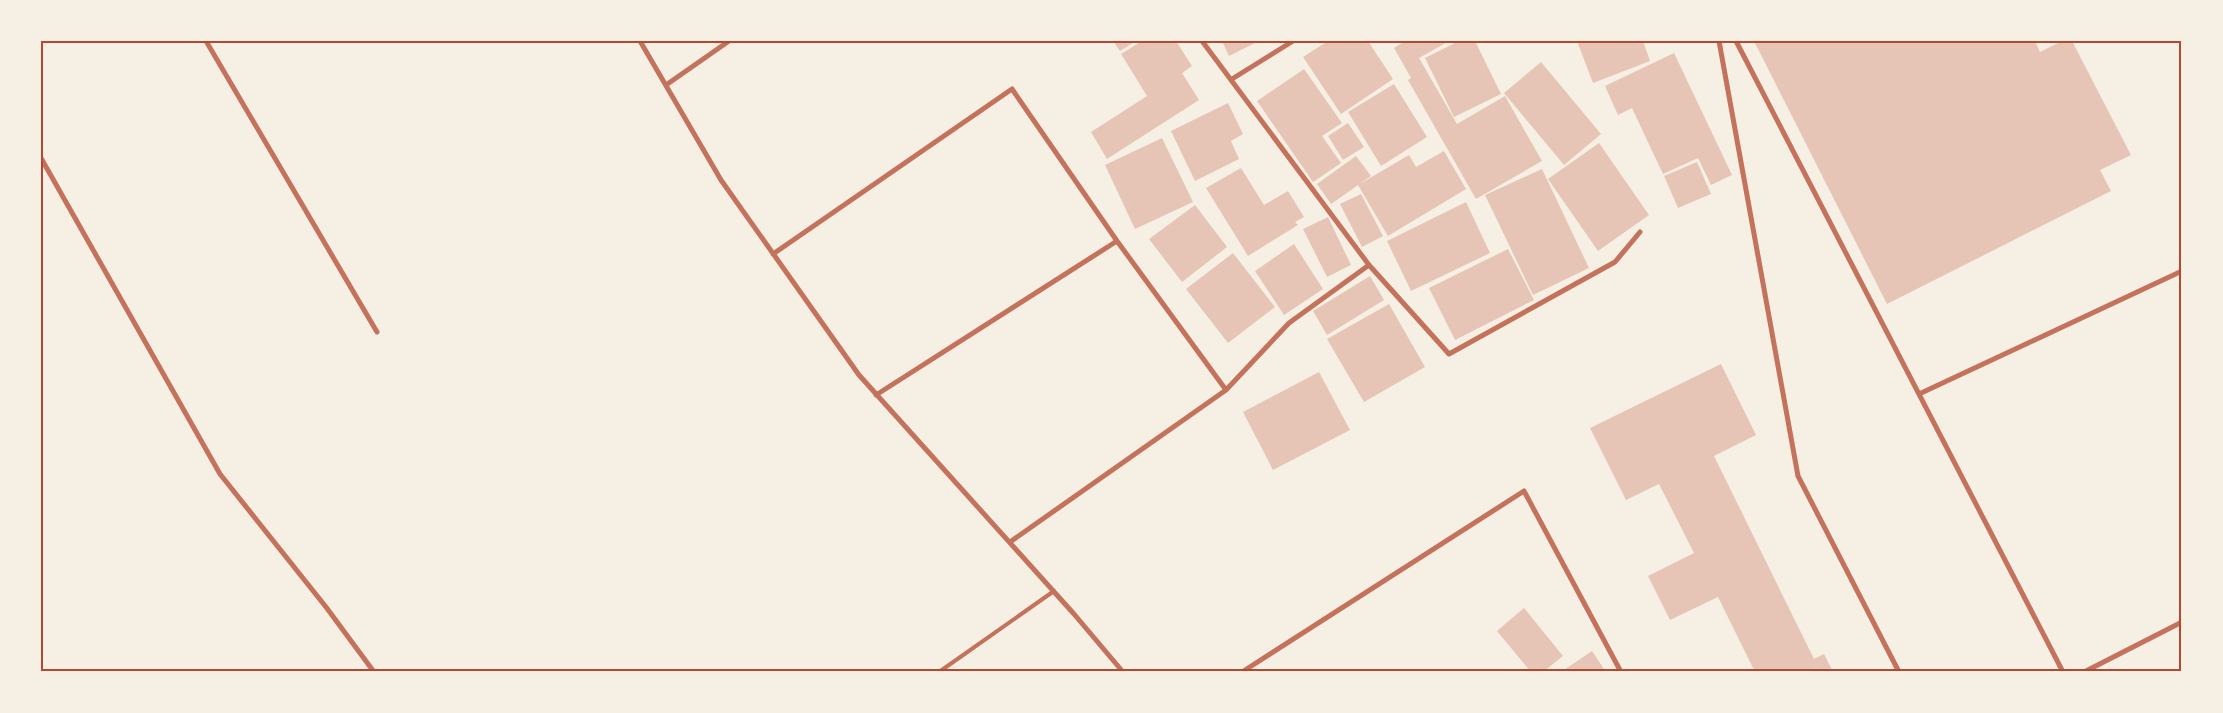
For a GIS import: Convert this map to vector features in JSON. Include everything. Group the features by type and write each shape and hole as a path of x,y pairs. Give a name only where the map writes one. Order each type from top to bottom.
{"street":[{"path":"206,41 377,332"},
{"path":"640,41 721,180 859,375 1054,591 1123,672"},
{"path":"666,85 729,41"},
{"path":"1202,41 1369,265 1449,354 1615,262 1640,232"},
{"path":"1232,79 1293,41"},
{"path":"1719,41 1798,476 1899,672"},
{"path":"1736,41 2063,672"},
{"path":"773,254 1012,89 1117,241 1226,390"},
{"path":"41,158 220,474 326,607 374,672"},
{"path":"876,395 1117,241"},
{"path":"1010,542 1226,390 1289,323 1369,265"},
{"path":"1919,394 2182,272"},
{"path":"1242,672 1524,491 1621,672"},
{"path":"2084,672 2182,622"}],"lane":[{"path":"939,672 1054,591"}],"building":[{"path":"1113,41 1136,41 1120,51"},
{"path":"1142,41 1176,41 1192,66 1182,73 1199,100 1107,159 1091,132 1147,96 1121,54"},
{"path":"1222,41 1259,41 1229,56"},
{"path":"1328,41 1368,41 1393,79 1341,114 1303,57"},
{"path":"1405,41 1449,41 1419,58 1457,124 1505,96 1542,161 1476,199 1408,80 1411,78 1394,48"},
{"path":"1459,41 1475,41 1501,94 1454,117 1425,58"},
{"path":"1577,41 1643,41 1650,61 1593,83"},
{"path":"1754,41 2035,41 2040,52 2062,41 2072,41 2131,155 2100,170 2111,191 1887,304"},
{"path":"1674,53 1732,175 1711,185 1698,158 1663,174 1632,108 1618,115 1605,86"},
{"path":"1541,62 1601,134 1564,165 1504,93"},
{"path":"1304,69 1342,123 1322,136 1341,163 1313,182 1257,101"},
{"path":"1394,84 1427,137 1381,166 1348,112"},
{"path":"1228,103 1243,134 1231,141 1239,159 1195,181 1171,131"},
{"path":"1348,123 1364,147 1343,160 1328,136"},
{"path":"1162,138 1193,202 1135,229 1105,165"},
{"path":"1599,143 1649,215 1598,251 1548,179"},
{"path":"1444,151 1466,189 1388,236 1358,185 1409,155 1416,167"},
{"path":"1356,156 1371,176 1331,204 1317,184"},
{"path":"1697,162 1711,194 1678,208 1664,176"},
{"path":"1241,168 1264,205 1288,191 1304,217 1295,222 1298,225 1248,256 1206,188"},
{"path":"1542,169 1589,268 1533,295 1485,195"},
{"path":"1361,194 1383,236 1362,247 1340,204"},
{"path":"1466,202 1490,253 1411,291 1387,241"},
{"path":"1195,205 1227,247 1182,282 1149,239"},
{"path":"1328,217 1351,265 1327,277 1303,229"},
{"path":"1294,244 1323,289 1284,315 1255,271"},
{"path":"1508,249 1534,300 1455,340 1429,288"},
{"path":"1233,253 1275,307 1228,343 1186,289"},
{"path":"1370,276 1384,300 1327,335 1313,311"},
{"path":"1389,304 1425,367 1364,402 1327,339"},
{"path":"1721,364 1756,435 1714,456 1814,659 1824,654 1833,672 1755,672 1718,597 1670,620 1648,576 1694,553 1659,484 1626,500 1590,428"},
{"path":"1319,372 1350,430 1273,470 1243,412"},
{"path":"1524,608 1563,656 1543,672 1531,672 1497,631"},
{"path":"1592,651 1606,672 1561,672"}]}
